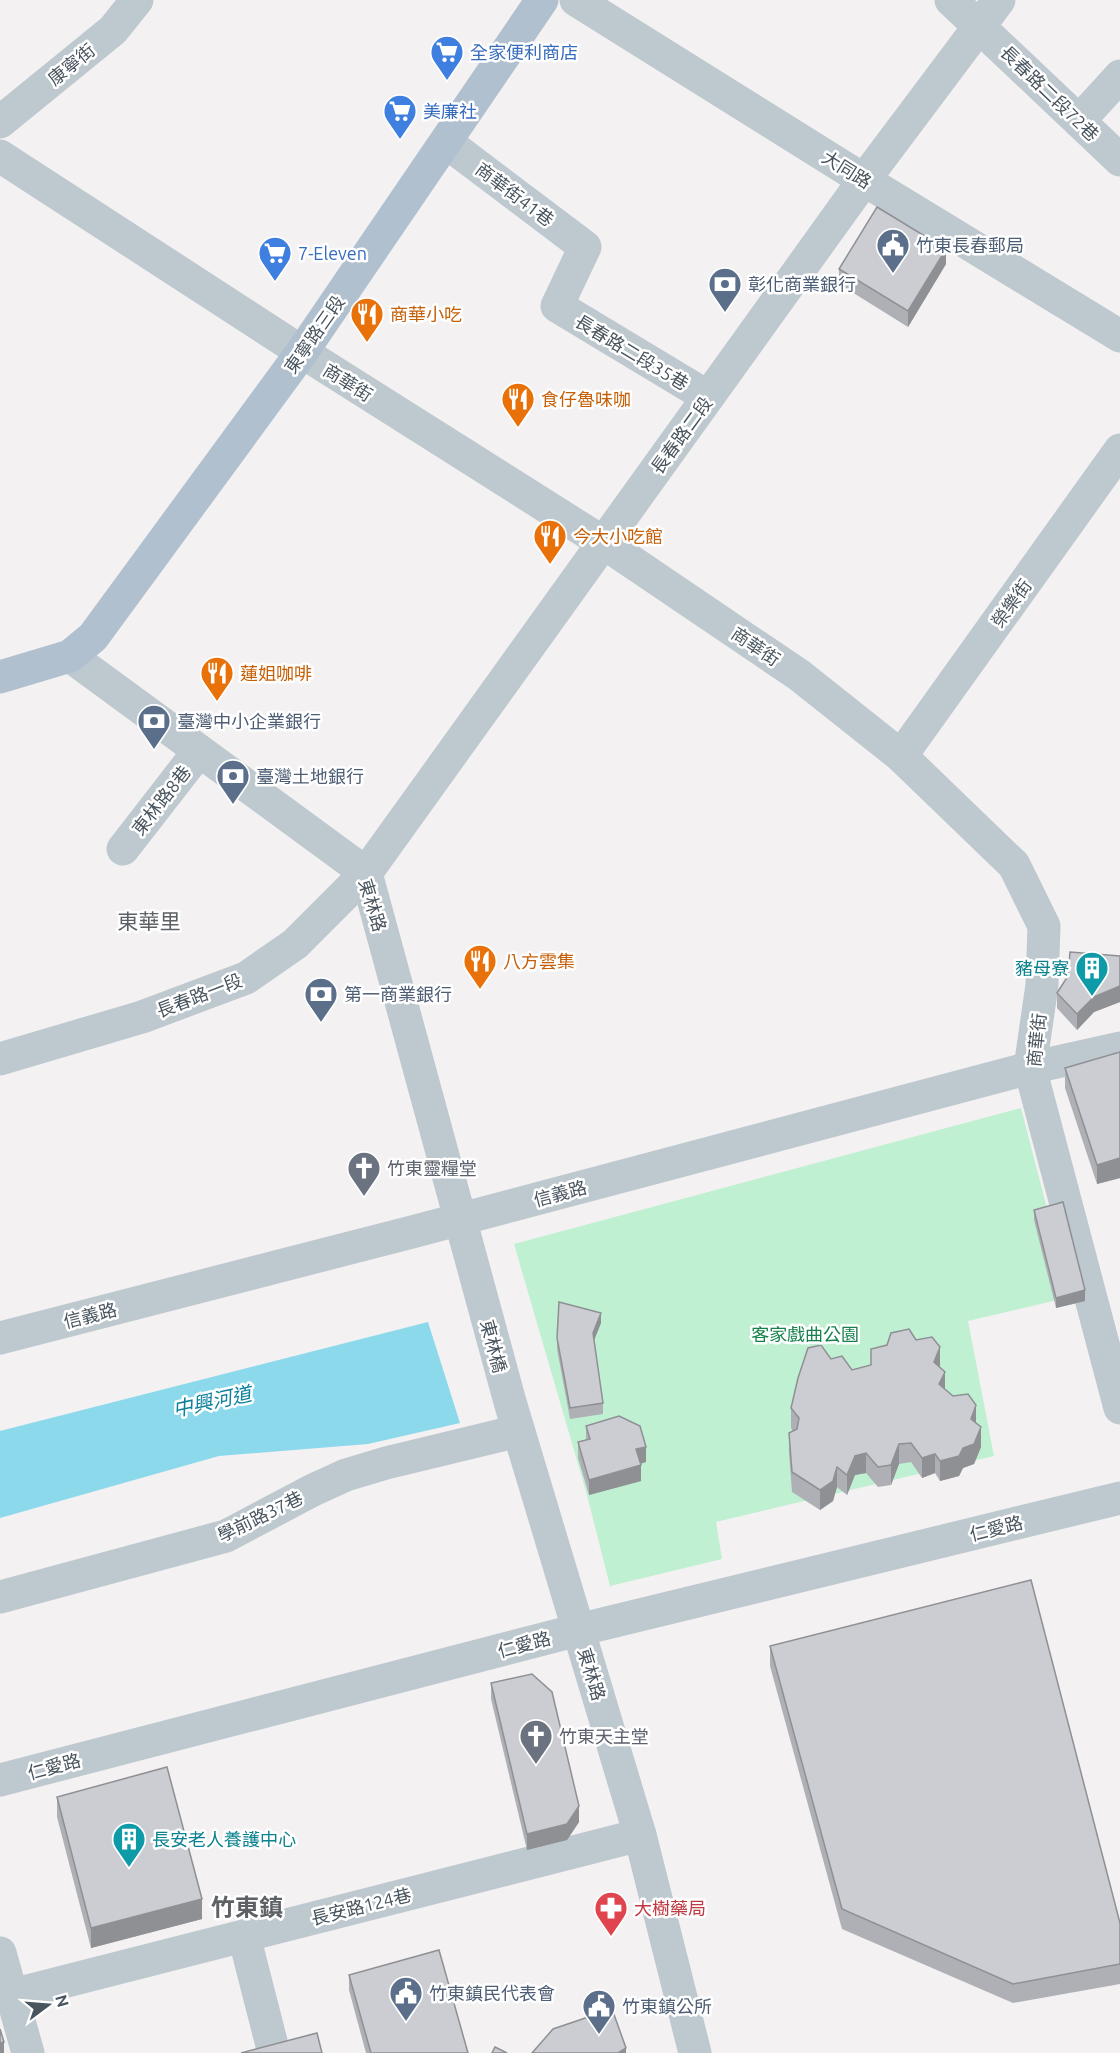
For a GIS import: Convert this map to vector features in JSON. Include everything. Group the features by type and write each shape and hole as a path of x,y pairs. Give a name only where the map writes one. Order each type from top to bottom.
{"main road":[{"name":"東寧路三段","path":"70,656 93,637 302,352 542,0"},
{"path":"0,677 70,656"}],"street":[{"name":"康寧街","path":"0,123 113,30 136,0"},
{"name":"大同路","path":"576,0 864,180 1120,336"},
{"name":"長春路二段72巷","path":"951,0 1120,160"},
{"name":"長春路二段","path":"366,873 864,180 999,0"},
{"path":"1079,121 1120,76"},
{"name":"商華街41巷","path":"446,142 585,247 557,306"},
{"name":"商華街","path":"0,156 302,352 603,543 799,675 901,756 1014,865 1044,926 1042,986 1030,1068 1120,1408"},
{"name":"長春路二段35巷","path":"557,306 708,397"},
{"name":"榮樂街","path":"901,756 1120,450"},
{"name":"東林路","path":"70,656 366,873 479,1289"},
{"name":"東林路8巷","path":"123,849 199,751"},
{"name":"長春路一段","path":"0,1059 142,1017 246,978 295,944 366,873"},
{"name":"信義路","path":"0,1338 459,1220 1030,1068 1120,1048"},
{"name":"東林橋","path":"479,1289 514,1417"},
{"name":"東林路","path":"514,1417 640,1835 695,2053"},
{"name":"學前路37巷","path":"0,1597 226,1536 346,1475 514,1417"},
{"name":"仁愛路","path":"0,1780 578,1630 1120,1498"},
{"name":"長安路124巷","path":"12,1995 640,1835"},
{"path":"244,1936 274,2053"},
{"path":"0,1953 28,2053"}],"green space":[{"name":"客家戲曲公園","path":"1021,1108 1070,1297 968,1321 994,1456 716,1522 722,1559 610,1586 587,1495 514,1244"}],"water":[{"name":"中興河道","path":"428,1322 460,1423 368,1444 219,1456 0,1518 0,1431"}],"building":[{"name":"竹東長春郵局","path":"877,207 946,249 908,311 839,269"},
{"name":"豬母寮","path":"1070,952 1120,956 1120,986 1094,997 1077,1014 1057,993 1068,976"},
{"path":"1120,1052 1120,1158 1097,1165 1065,1068"},
{"path":"1063,1202 1085,1290 1056,1298 1034,1210"},
{"path":"559,1302 601,1313 593,1333 603,1403 570,1408 557,1338"},
{"path":"909,1329 916,1340 932,1337 940,1347 934,1362 945,1372 939,1384 953,1396 968,1394 976,1405 971,1419 981,1427 974,1444 963,1448 959,1456 940,1461 935,1454 922,1458 911,1443 899,1444 891,1465 878,1467 866,1453 855,1456 847,1475 837,1467 833,1481 820,1490 792,1472 789,1433 797,1429 799,1418 791,1408 808,1348 821,1345 831,1359 842,1356 852,1370 871,1365 871,1349 887,1345 891,1333"},
{"path":"619,1416 640,1426 646,1447 636,1449 641,1465 589,1480 578,1442 590,1439 586,1426"},
{"path":"1031,1580 1120,1923 1120,1964 1013,1984 842,1909 770,1646"},
{"name":"竹東天主堂","path":"532,1674 552,1692 579,1806 567,1824 527,1834 491,1683"},
{"name":"長安老人養護中心","path":"167,1767 202,1899 91,1928 57,1797"},
{"name":"竹東鎮民代表會","path":"439,1950 468,2053 371,2053 349,1975"},
{"path":"612,2009 626,2048 618,2053 532,2053 553,2029"},
{"path":"0,2029 4,2042 0,2043"},
{"path":"317,2033 322,2053 241,2053"},
{"path":"495,2047 507,2053 492,2053"}],"place":[{"name":"全家便利商店","path":"447,81"},
{"name":"美廉社","path":"400,140"},
{"name":"竹東長春郵局","path":"893,274"},
{"name":"7-Eleven","path":"275,282"},
{"name":"彰化商業銀行","path":"725,313"},
{"name":"商華小吃","path":"367,343"},
{"name":"食仔魯味咖","path":"518,428"},
{"name":"今大小吃館","path":"550,565"},
{"name":"蓮姐咖啡","path":"217,702"},
{"name":"臺灣中小企業銀行","path":"154,750"},
{"name":"臺灣土地銀行","path":"233,805"},
{"name":"八方雲集","path":"480,990"},
{"name":"豬母寮","path":"1092,997"},
{"name":"第一商業銀行","path":"321,1023"},
{"name":"竹東靈糧堂","path":"364,1197"},
{"name":"竹東天主堂","path":"536,1765"},
{"name":"長安老人養護中心","path":"129,1868"},
{"name":"大樹藥局","path":"611,1937"},
{"name":"竹東鎮民代表會","path":"406,2022"},
{"name":"竹東鎮公所","path":"599,2035"}],"district":[{"name":"東華里","path":"149,921"},
{"name":"竹東鎮","path":"247,1907"}]}
